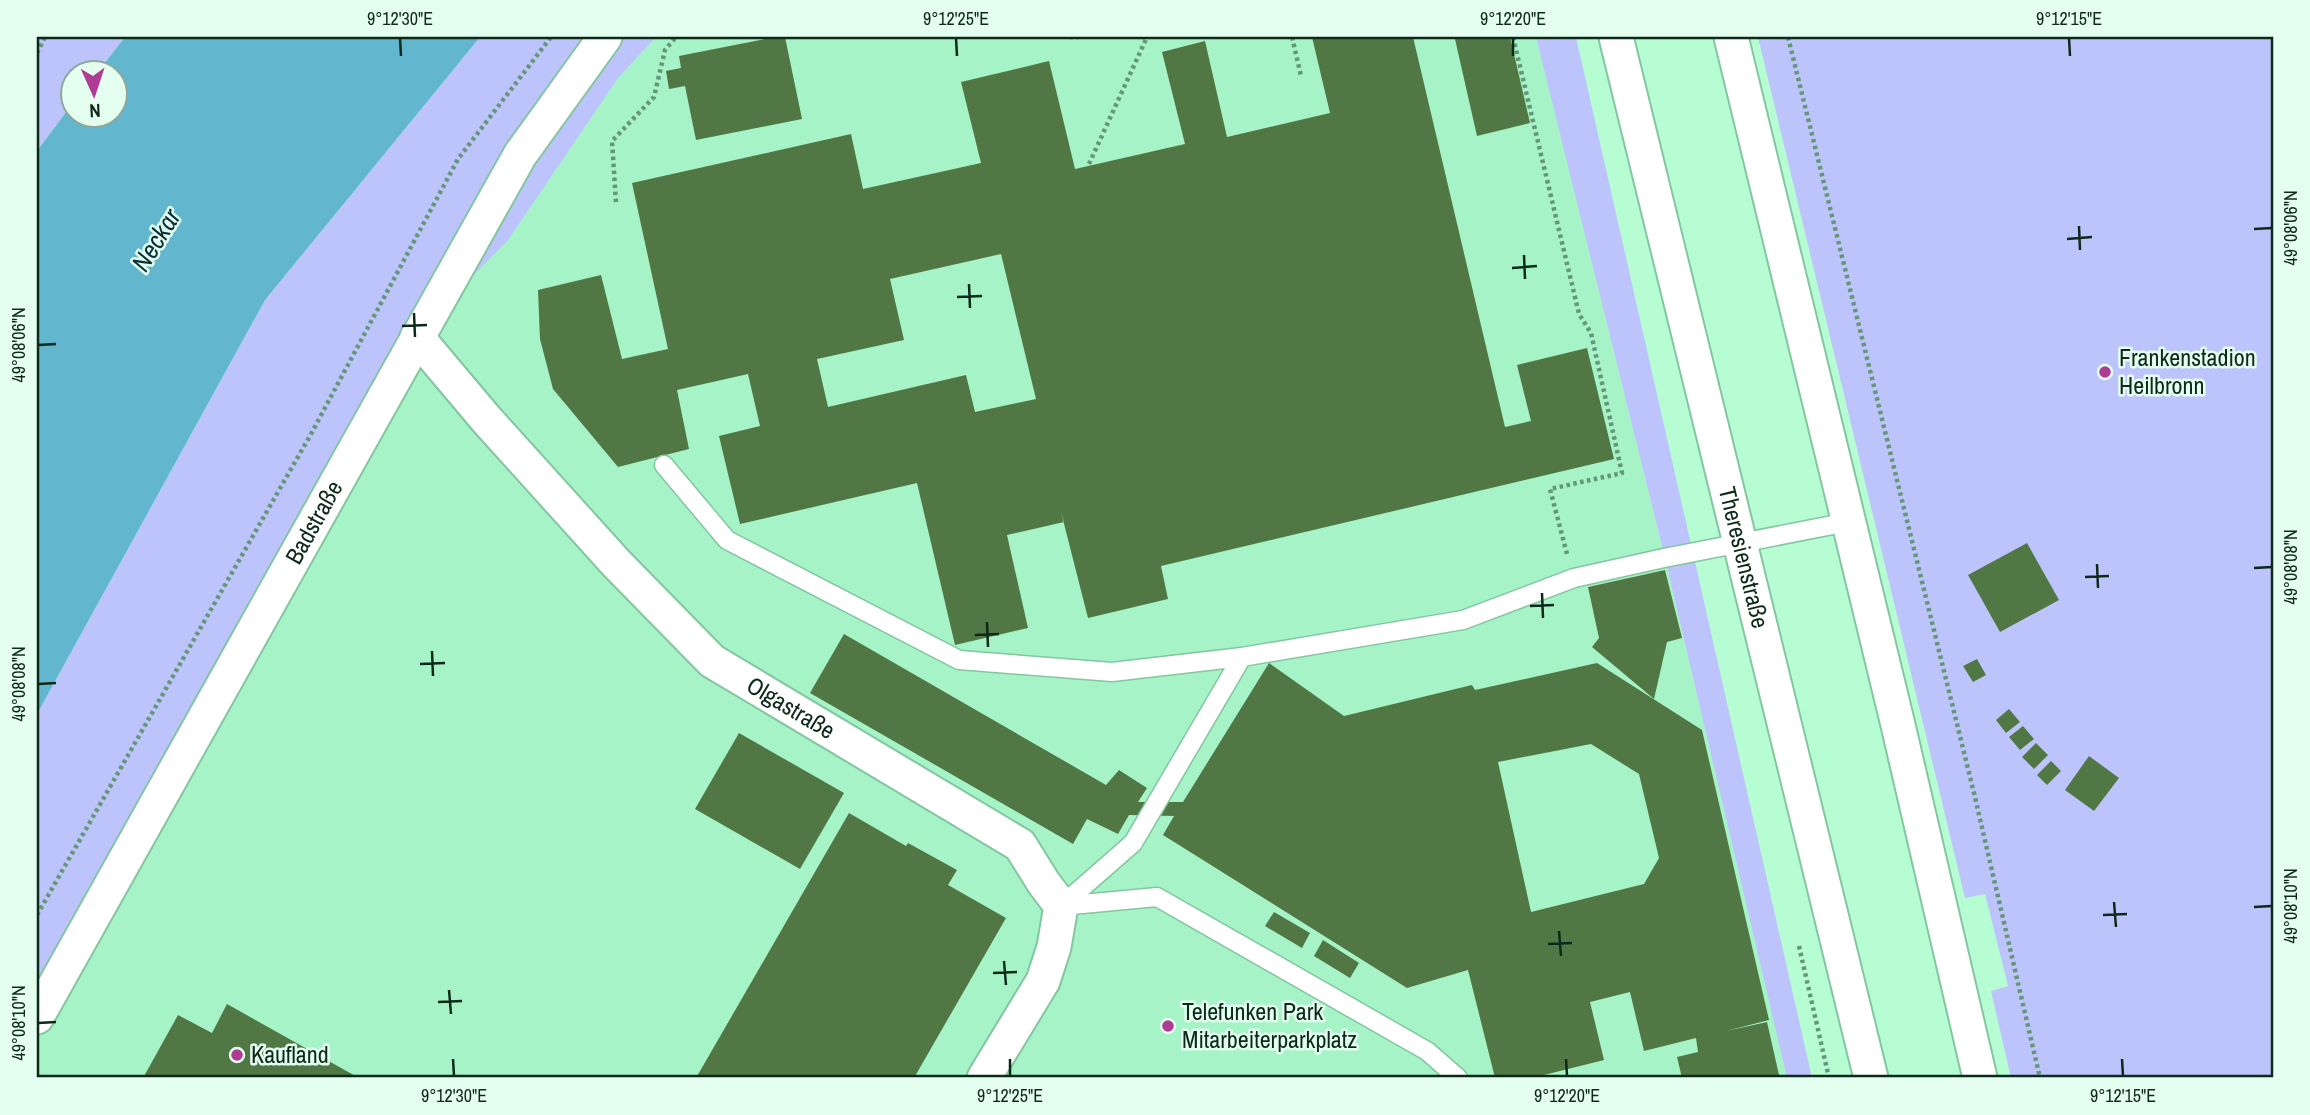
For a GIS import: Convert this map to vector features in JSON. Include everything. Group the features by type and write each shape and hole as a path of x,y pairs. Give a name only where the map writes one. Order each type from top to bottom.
{"street":[{"name":"Badstraße","path":"37,1017 520,155 606,37"},
{"name":"Theresienstraße","path":"1616,37 1871,1078"},
{"path":"1731,37 1898,725 1980,1078"},
{"name":"Olgastraße","path":"417,337 606,553 712,661 1020,845 1042,882 1061,906"},
{"path":"984,1078 1043,981 1054,947 1061,906"}],"lane":[{"path":"664,465 727,540 959,660 1112,672 1242,657 1463,620 1574,578 1848,522"},
{"path":"1061,906 1133,843 1242,657"},
{"path":"1061,906 1157,897 1427,1051 1458,1078"}],"path":[{"path":"37,53 45,37"},
{"path":"37,915 311,434 458,159 551,37"},
{"path":"616,202 612,141 654,97 665,50 676,37"},
{"path":"1069,37 1079,37"},
{"path":"1089,164 1147,37"},
{"path":"1292,37 1301,76"},
{"path":"1513,37 1579,314 1591,333 1622,473 1550,489 1574,578"},
{"path":"1788,37 1974,793 2040,1078"}],"shaded area":[{"path":"37,37 125,37 107,60 60,60 60,120 37,151"},
{"path":"480,37 656,37 618,78 508,240 391,360 37,981 37,714 265,300"},
{"path":"656,37 1536,37 1663,550 1787,1078 37,1078 37,981 391,360 618,78"},
{"path":"1536,37 1576,37 1812,1078 1787,1078 1663,550"},
{"path":"1758,37 2273,37 2273,1078 2011,1078 1991,991 2008,986 1985,894 1965,898"}],"water":[{"name":"Neckar","path":"125,37 480,37 265,300 37,714 37,151 60,120 60,130 130,130 130,60 107,60"}],"building":[{"path":"785,37 802,119 696,140 685,86 669,89 666,71 681,68 679,56"},
{"path":"1312,37 1413,37 1505,427 1531,421 1517,365 1587,348 1614,459 1161,566 1168,599 1088,618 1064,522 1007,535 1028,628 955,645 917,483 740,524 719,436 760,426 748,374 677,390 689,449 618,467 553,389 540,339 538,290 601,275 622,359 668,349 632,183 851,134 863,189 981,163 961,82 1049,61 1075,169 1185,144 1162,52 1205,41 1227,137 1330,113","holes":["1001,254 1036,399 975,412 966,375 828,407 817,359 904,340 890,279"]},
{"path":"1510,37 1530,123 1477,136 1455,39"},
{"path":"2027,543 2059,600 2000,632 1968,575"},
{"path":"1665,570 1682,638 1667,642 1654,699 1592,647 1599,638 1588,587"},
{"path":"844,634 1106,785 1119,770 1147,788 1138,802 1183,802 1269,663 1344,716 1472,685 1475,690 1597,663 1702,730 1769,1020 1726,1031 1767,1022 1779,1075 1764,1078 1682,1078 1677,1057 1698,1052 1696,1038 1644,1051 1630,992 1590,1002 1604,1060 1532,1078 1495,1078 1468,970 1407,988 1163,835 1174,816 1129,815 1118,834 1087,819 1073,844 810,693","holes":["1591,744 1639,774 1659,858 1644,884 1531,912 1498,762"]},
{"path":"1977,659 1986,675 1973,682 1963,666"},
{"path":"2009,709 2020,722 2006,733 1996,720"},
{"path":"2023,726 2034,739 2020,750 2009,737"},
{"path":"739,733 844,793 800,869 695,809"},
{"path":"2036,743 2048,755 2034,769 2022,757"},
{"path":"2089,756 2119,778 2094,811 2065,790"},
{"path":"2051,761 2061,771 2047,785 2037,775"},
{"path":"849,813 906,846 908,843 957,870 948,885 1006,918 914,1078 696,1078"},
{"path":"1274,912 1310,933 1302,948 1265,926"},
{"path":"1323,940 1359,963 1350,978 1314,956"},
{"name":"Kaufland","path":"227,1004 359,1078 143,1078 178,1015 212,1033"}],"place":[{"name":"Frankenstadion Heilbronn","path":"2105,372"},
{"name":"Telefunken Park Mitarbeiterparkplatz","path":"1168,1026"},
{"name":"Kaufland","path":"237,1055"}]}
